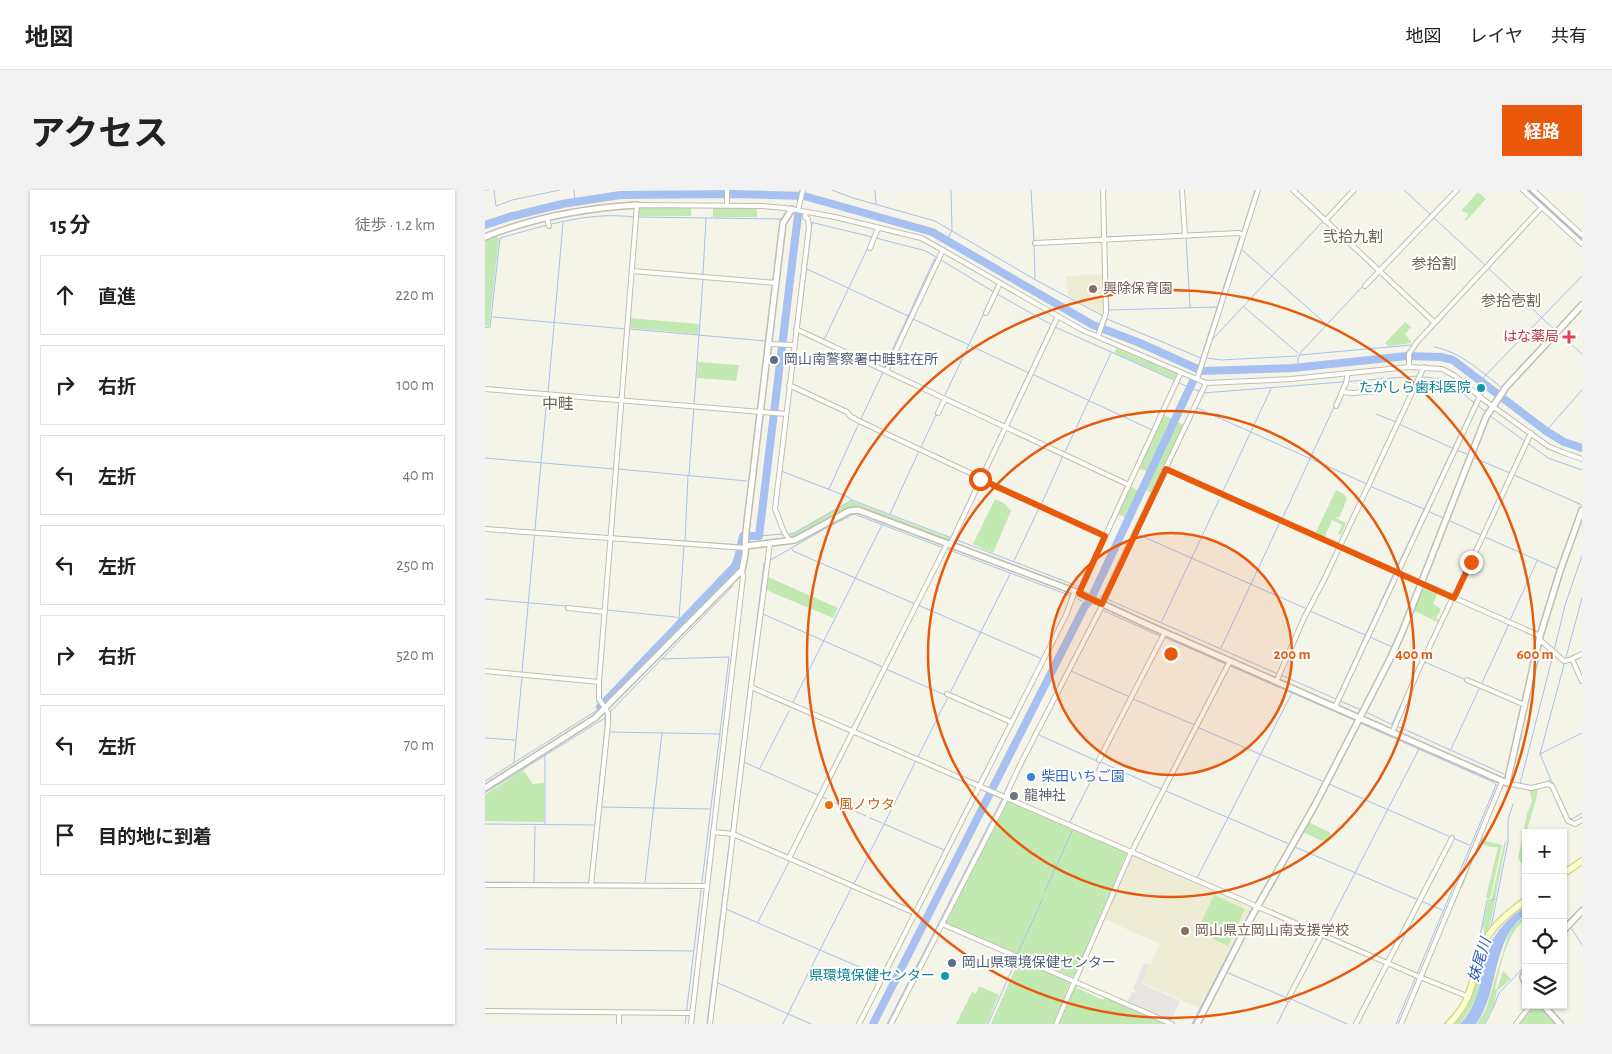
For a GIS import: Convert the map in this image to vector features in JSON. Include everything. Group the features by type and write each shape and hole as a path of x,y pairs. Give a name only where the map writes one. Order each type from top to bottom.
{"main road":[{"path":"1567,871 1582,861"},
{"path":"1449,1024 1459,1013 1469,996 1486,939 1509,914 1522,903"}],"street":[{"path":"1098,336 1107,309 1103,190"},
{"path":"1182,190 1186,235"},
{"path":"1197,378 1257,190"},
{"path":"1293,190 1434,322"},
{"path":"1325,220 1354,190"},
{"path":"1365,286 1457,190"},
{"path":"1523,190 1533,192 1582,235"},
{"path":"1533,192 1541,208 1582,244"},
{"path":"727,193 727,206"},
{"path":"691,1024 688,1013 703,886 713,832 743,577 744,547 776,283 785,219 795,209 802,194"},
{"path":"591,884 605,709 599,699 599,682 637,205"},
{"path":"485,237 617,206 762,206 795,209 835,217 921,238 1058,316 1098,336 1206,382 1291,378 1409,367 1442,369 1450,372 1531,434 1553,448 1582,459"},
{"path":"1409,367 1409,356 1434,322 1541,208"},
{"path":"790,541 785,534 775,508 791,385 794,346 798,330 808,221 805,216 806,212"},
{"path":"870,248 878,228"},
{"path":"1035,243 1242,234"},
{"path":"886,371 943,250"},
{"path":"632,271 776,283"},
{"path":"986,313 1000,283"},
{"path":"1197,1024 1394,652 1479,430 1499,396 1582,305"},
{"path":"789,858 949,544 1058,316"},
{"path":"798,330 1127,484"},
{"path":"769,344 794,346"},
{"path":"1279,676 1304,618 1424,367"},
{"path":"859,1024 1066,615 1181,372"},
{"path":"1336,406 1348,373"},
{"path":"891,1024 1104,600 1167,469 1206,382"},
{"path":"791,385 847,412 850,416 869,426 1105,536"},
{"path":"485,388 786,414"},
{"path":"1342,392 1375,391"},
{"path":"1336,702 1480,396"},
{"path":"938,413 945,399"},
{"path":"1394,728 1531,434"},
{"path":"1167,469 1540,638 1565,661 1582,654"},
{"path":"485,529 744,547 790,541 799,538 853,509 1091,598 1104,600 1163,635 1229,663 1279,676 1336,702 1360,718 1394,728 1504,782 1519,786 1535,787 1548,784 1552,786 1568,821 1575,824 1582,820"},
{"path":"1401,1024 1418,976 1504,782 1525,705 1540,638 1560,571 1582,510"},
{"path":"710,1024 732,835 770,543"},
{"path":"485,788 588,723 605,709 742,570"},
{"path":"568,608 604,612"},
{"path":"1099,760 1163,635"},
{"path":"1572,659 1582,681"},
{"path":"1055,1024 1131,852 1229,663"},
{"path":"485,670 599,682"},
{"path":"1467,680 1525,705"},
{"path":"751,688 1387,963 1469,996"},
{"path":"948,695 1011,722"},
{"path":"713,832 732,835 915,913"},
{"path":"1356,1024 1452,838"},
{"path":"485,885 703,886"},
{"path":"1567,927 1582,911"},
{"path":"942,924 1172,1024"},
{"path":"1289,998 1322,934"},
{"path":"1516,1024 1528,1009"},
{"path":"1547,1009 1560,1024"},
{"path":"485,1011 619,1014 688,1013"},
{"path":"619,1014 619,1024"}],"shaded area":[{"path":"1105,274 1104,315 1068,296 1066,276"},
{"name":"岡山県立岡山南支援学校","path":"1132,856 1251,908 1199,1008 1143,983 1160,944 1104,919"},
{"path":"1144,963 1150,965 1142,984 1180,1001 1171,1022 1127,1003 1132,992 1135,993 1136,990 1133,989"}],"green space":[{"path":"1478,192 1486,199 1466,221 1468,213 1461,211"},
{"path":"640,206 691,207 691,216 638,216"},
{"path":"713,208 757,208 757,217 713,217"},
{"path":"496,235 499,239 489,326 485,327 485,239"},
{"path":"629,318 699,324 698,334 629,328"},
{"path":"1405,322 1413,329 1410,328 1405,334 1412,343 1388,346 1385,343"},
{"path":"1116,348 1178,374 1173,379 1115,353"},
{"path":"698,362 739,365 736,381 697,378"},
{"path":"1163,415 1172,419 1148,472 1138,468"},
{"path":"1176,421 1184,425 1152,493 1144,490"},
{"path":"1130,486 1139,491 1126,518 1116,513"},
{"path":"1336,490 1344,494 1347,499 1339,518 1333,516 1346,523 1341,535 1338,534 1342,525 1332,520 1324,538 1315,534"},
{"path":"995,499 1005,504 1011,511 993,553 973,544"},
{"path":"852,501 951,539 949,542 853,507 796,538 790,539 788,536"},
{"path":"742,549 744,550 737,571 671,640 666,640 734,570"},
{"path":"768,577 838,608 833,618 766,590"},
{"path":"1422,587 1438,593 1433,604 1441,609 1436,618 1440,620 1439,623 1413,610"},
{"path":"523,770 533,784 544,783 544,822 485,821 485,795"},
{"path":"1538,788 1527,829 1524,829 1532,801 1530,792 1527,789"},
{"path":"1008,801 1127,853 1075,975 1072,977 945,923"},
{"path":"1308,822 1331,833 1326,843 1303,832"},
{"path":"1482,834 1486,841 1502,845 1490,899 1486,897 1498,847 1490,847 1480,843 1462,888 1459,888"},
{"path":"1507,838 1489,931 1484,937 1484,928 1482,927 1488,902 1491,901"},
{"path":"1522,838 1522,863 1518,858"},
{"path":"1214,895 1245,909 1228,946 1200,933 1198,929"},
{"path":"1522,918 1522,922 1509,941 1495,989 1497,989 1503,971 1511,979 1497,991 1494,1005 1484,1024 1477,1024 1486,1009 1508,936 1514,925"},
{"path":"1494,936 1476,999 1467,1015 1459,1024 1451,1024 1461,1016 1477,975 1480,973 1487,946"},
{"path":"1019,960 1067,980 1070,983 1054,1024 991,1024"},
{"path":"1075,985 1078,985 1077,988 1103,1000 1104,997 1167,1024 1057,1024"},
{"path":"979,986 999,995 987,1024 956,1024 972,992 976,994"},
{"path":"1532,1009 1542,1009 1555,1024 1520,1024"}],"water":[{"name":"妹尾川","path":"1522,909 1522,918 1507,937 1501,951 1484,1011 1476,1024 1460,1024 1477,997 1490,946 1496,934"}],"waterway":[{"path":"494,190 496,206 512,200 560,190"},
{"path":"574,190 575,202"},
{"path":"797,206 800,190"},
{"path":"832,190 853,198 935,221 1034,279 1103,316"},
{"path":"875,190 876,204"},
{"path":"947,240 952,230 951,190"},
{"path":"1031,190 1034,241"},
{"path":"1242,232 1255,190"},
{"path":"1404,190 1431,215"},
{"path":"1530,190 1582,238"},
{"path":"485,225 562,204 620,195 733,194 804,196 932,232 1093,325 1140,343 1202,371 1293,368 1407,356 1441,357 1453,360 1546,431 1564,442 1582,448"},
{"path":"600,707 735,566 743,536 759,536 798,215"},
{"path":"485,328 490,327 500,238 550,224 583,218 600,216 634,217"},
{"path":"638,217 784,219"},
{"path":"703,274 706,218"},
{"path":"1106,218 1106,237 1179,234"},
{"path":"1434,218 1485,265"},
{"path":"1211,341 1324,220"},
{"path":"810,222 872,237"},
{"path":"548,393 563,223"},
{"path":"799,329 812,223"},
{"path":"1186,236 1190,307"},
{"path":"1197,370 1240,236"},
{"path":"876,238 926,251 994,292"},
{"path":"1104,328 1109,310 1106,242"},
{"path":"824,340 870,243"},
{"path":"1034,245 1035,278"},
{"path":"1241,249 1326,324"},
{"path":"884,368 935,258"},
{"path":"1488,268 1555,330"},
{"path":"807,269 908,316"},
{"path":"1480,381 1582,276"},
{"path":"689,475 703,279"},
{"path":"1298,367 1298,359 1301,352 1364,285"},
{"path":"997,294 1052,325"},
{"path":"1109,310 1217,307"},
{"path":"1244,307 1298,353"},
{"path":"944,397 985,311"},
{"path":"493,317 626,329"},
{"path":"913,319 969,345"},
{"path":"1107,319 1201,358"},
{"path":"622,366 626,320"},
{"path":"1004,425 1051,325"},
{"path":"1055,327 1174,380"},
{"path":"630,329 766,341"},
{"path":"796,348 798,333"},
{"path":"1559,333 1582,354"},
{"path":"1300,355 1411,345"},
{"path":"971,346 1029,373"},
{"path":"1434,347 1444,349 1462,358 1501,387"},
{"path":"1064,454 1111,353"},
{"path":"1207,358 1221,360 1297,356"},
{"path":"860,421 883,372"},
{"path":"1032,374 1152,430"},
{"path":"1179,383 1203,393 1418,376"},
{"path":"1405,403 1417,377"},
{"path":"1422,377 1445,381 1474,403"},
{"path":"1166,400 1175,380"},
{"path":"873,1024 1085,606 1090,601 1193,381"},
{"path":"485,387 556,393"},
{"path":"1223,491 1271,389"},
{"path":"1546,431 1582,390"},
{"path":"796,391 845,413"},
{"path":"1169,467 1203,394"},
{"path":"522,672 547,397"},
{"path":"1396,569 1474,403"},
{"path":"1477,405 1486,412"},
{"path":"1282,519 1334,407"},
{"path":"1197,408 1367,484"},
{"path":"764,410 768,411"},
{"path":"774,411 784,412"},
{"path":"921,447 937,413"},
{"path":"1376,414 1396,422"},
{"path":"1489,415 1548,458 1582,470"},
{"path":"829,489 859,423"},
{"path":"1399,424 1452,448"},
{"path":"999,436 1003,428"},
{"path":"980,476 997,442"},
{"path":"1485,527 1524,442"},
{"path":"1339,544 1386,443"},
{"path":"1456,450 1467,454"},
{"path":"890,514 919,451"},
{"path":"1128,482 1142,452"},
{"path":"1041,505 1063,456"},
{"path":"1472,457 1510,473"},
{"path":"485,458 614,469"},
{"path":"618,469 747,481"},
{"path":"781,471 852,500"},
{"path":"1167,471 1183,479"},
{"path":"1107,599 1167,471"},
{"path":"1514,475 1582,505"},
{"path":"685,542 688,476"},
{"path":"781,476 777,509 782,521"},
{"path":"983,477 1061,514"},
{"path":"960,519 978,480"},
{"path":"1104,534 1126,485"},
{"path":"1370,486 1424,509"},
{"path":"787,534 794,533 852,500 1080,587"},
{"path":"1162,621 1219,500"},
{"path":"1014,561 1039,508"},
{"path":"1428,511 1443,518"},
{"path":"769,561 854,514 1071,596"},
{"path":"1448,520 1481,535"},
{"path":"1221,648 1280,522"},
{"path":"793,702 882,525"},
{"path":"1087,526 1104,534"},
{"path":"543,531 609,536"},
{"path":"759,536 783,534"},
{"path":"1137,534 1307,609"},
{"path":"613,536 742,545"},
{"path":"1485,537 1557,569"},
{"path":"1080,586 1102,538"},
{"path":"679,618 684,546"},
{"path":"1316,591 1337,548"},
{"path":"792,549 915,604"},
{"path":"1554,651 1565,605 1582,556"},
{"path":"1510,620 1537,561"},
{"path":"707,1024 764,563 766,563"},
{"path":"1453,595 1466,567"},
{"path":"1336,699 1394,573"},
{"path":"950,693 1010,574"},
{"path":"1402,576 1417,583"},
{"path":"610,712 733,586"},
{"path":"1424,586 1450,598"},
{"path":"1100,596 1278,674"},
{"path":"1076,598 1082,601"},
{"path":"1551,780 1540,754 1582,598"},
{"path":"485,599 566,606"},
{"path":"918,605 1040,658"},
{"path":"607,610 675,617 682,621"},
{"path":"1102,610 1160,636"},
{"path":"1310,611 1365,635"},
{"path":"763,614 883,667"},
{"path":"1487,614 1537,637"},
{"path":"1482,683 1509,624"},
{"path":"1164,637 1354,720"},
{"path":"1370,637 1392,647"},
{"path":"1397,649 1422,660"},
{"path":"1520,784 1553,655"},
{"path":"662,659 729,657 685,1024"},
{"path":"1425,662 1466,680"},
{"path":"1278,673 1281,665"},
{"path":"886,669 945,695"},
{"path":"1071,671 1130,697"},
{"path":"1281,675 1361,710"},
{"path":"514,762 522,677"},
{"path":"1451,749 1480,687"},
{"path":"597,690 597,703"},
{"path":"1197,878 1292,693"},
{"path":"854,884 948,697"},
{"path":"1392,724 1404,698"},
{"path":"1133,699 1195,725"},
{"path":"485,781 596,711"},
{"path":"760,768 789,711"},
{"path":"1366,712 1393,725"},
{"path":"589,882 605,714"},
{"path":"485,793 605,718"},
{"path":"1360,723 1493,782 1497,786"},
{"path":"1397,726 1504,774"},
{"path":"1197,727 1322,781"},
{"path":"609,732 719,734"},
{"path":"645,883 662,733"},
{"path":"1540,754 1582,733"},
{"path":"1039,735 1097,761"},
{"path":"485,738 515,740"},
{"path":"1070,822 1107,749"},
{"path":"1324,933 1419,749"},
{"path":"545,755 545,824"},
{"path":"744,762 818,795"},
{"path":"1101,762 1161,789"},
{"path":"1548,781 1551,780 1565,809"},
{"path":"1329,784 1469,845"},
{"path":"1396,1024 1496,785"},
{"path":"1166,791 1289,844"},
{"path":"822,797 866,816"},
{"path":"887,1024 1002,799"},
{"path":"1491,927 1508,842 1508,820 1513,804"},
{"path":"601,807 710,809"},
{"path":"1568,817 1572,819 1582,813"},
{"path":"870,818 882,823"},
{"path":"485,824 594,825"},
{"path":"884,824 944,850"},
{"path":"534,882 535,826"},
{"path":"1045,891 1073,829"},
{"path":"1078,831 1128,853"},
{"path":"797,846 804,832"},
{"path":"1295,847 1442,910"},
{"path":"1132,855 1253,907"},
{"path":"758,922 790,860"},
{"path":"485,882 589,883"},
{"path":"593,883 701,884"},
{"path":"726,909 820,950 852,887"},
{"path":"1017,955 1043,898"},
{"path":"1474,965 1487,901 1495,899"},
{"path":"1567,921 1582,906"},
{"path":"1192,1024 1252,908"},
{"path":"1259,909 1280,919"},
{"path":"1572,929 1582,945"},
{"path":"485,949 693,951"},
{"path":"783,1024 820,950 880,976"},
{"path":"1367,956 1385,964"},
{"path":"988,1024 1017,958"},
{"path":"1389,966 1415,977"},
{"path":"1485,1024 1499,993 1522,969"},
{"path":"1226,972 1287,998"},
{"path":"1277,1024 1300,979"},
{"path":"718,983 811,1024"},
{"path":"1291,999 1347,1024"},
{"path":"1444,1024 1457,1010"},
{"path":"485,1013 617,1014"},
{"path":"621,1014 652,1014"}],"place":[{"name":"興除保育園","path":"1093,289"},
{"name":"はな薬局","path":"1569,337"},
{"name":"岡山南警察署中畦駐在所","path":"774,360"},
{"name":"たがしら歯科医院","path":"1481,388"},
{"name":"柴田いちご園","path":"1031,777"},
{"name":"龍神社","path":"1014,796"},
{"name":"風ノウタ","path":"829,805"},
{"name":"岡山県立岡山南支援学校","path":"1185,931"},
{"name":"岡山県環境保健センター","path":"952,963"},
{"name":"県環境保健センター","path":"945,976"}],"district":[{"name":"弐拾九割","path":"1353,237"},
{"name":"参拾割","path":"1434,264"},
{"name":"参拾壱割","path":"1511,301"},
{"name":"中畦","path":"558,404"}],"route":[{"path":"980,479 1105,536 1079,593 1102,604 1166,469 1454,598 1471,562"}]}
